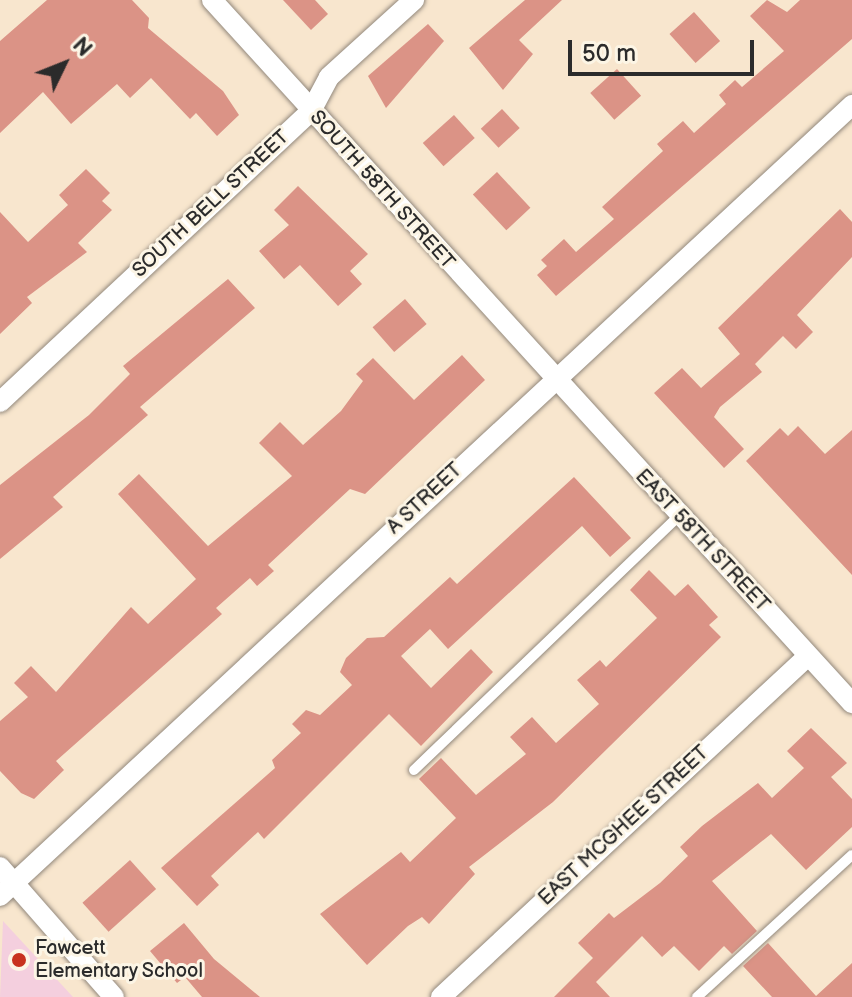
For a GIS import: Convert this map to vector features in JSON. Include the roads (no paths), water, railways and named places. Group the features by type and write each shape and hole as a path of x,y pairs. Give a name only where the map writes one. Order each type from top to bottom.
{"street":[{"name":"SOUTH 58TH STREET","path":"212,0 552,379"},
{"name":"SOUTH BELL STREET","path":"0,402 311,111 329,77 414,0"},
{"name":"A STREET","path":"8,890 552,379 852,105"},
{"name":"EAST 58TH STREET","path":"552,379 852,703"},
{"name":"EAST MCGHEE STREET","path":"441,997 808,656"},
{"path":"0,867 8,890 114,997"}],"lane":[{"path":"414,770 679,516"},
{"path":"697,997 852,855"}],"place":[{"name":"Fawcett Elementary School","path":"19,960"}]}
